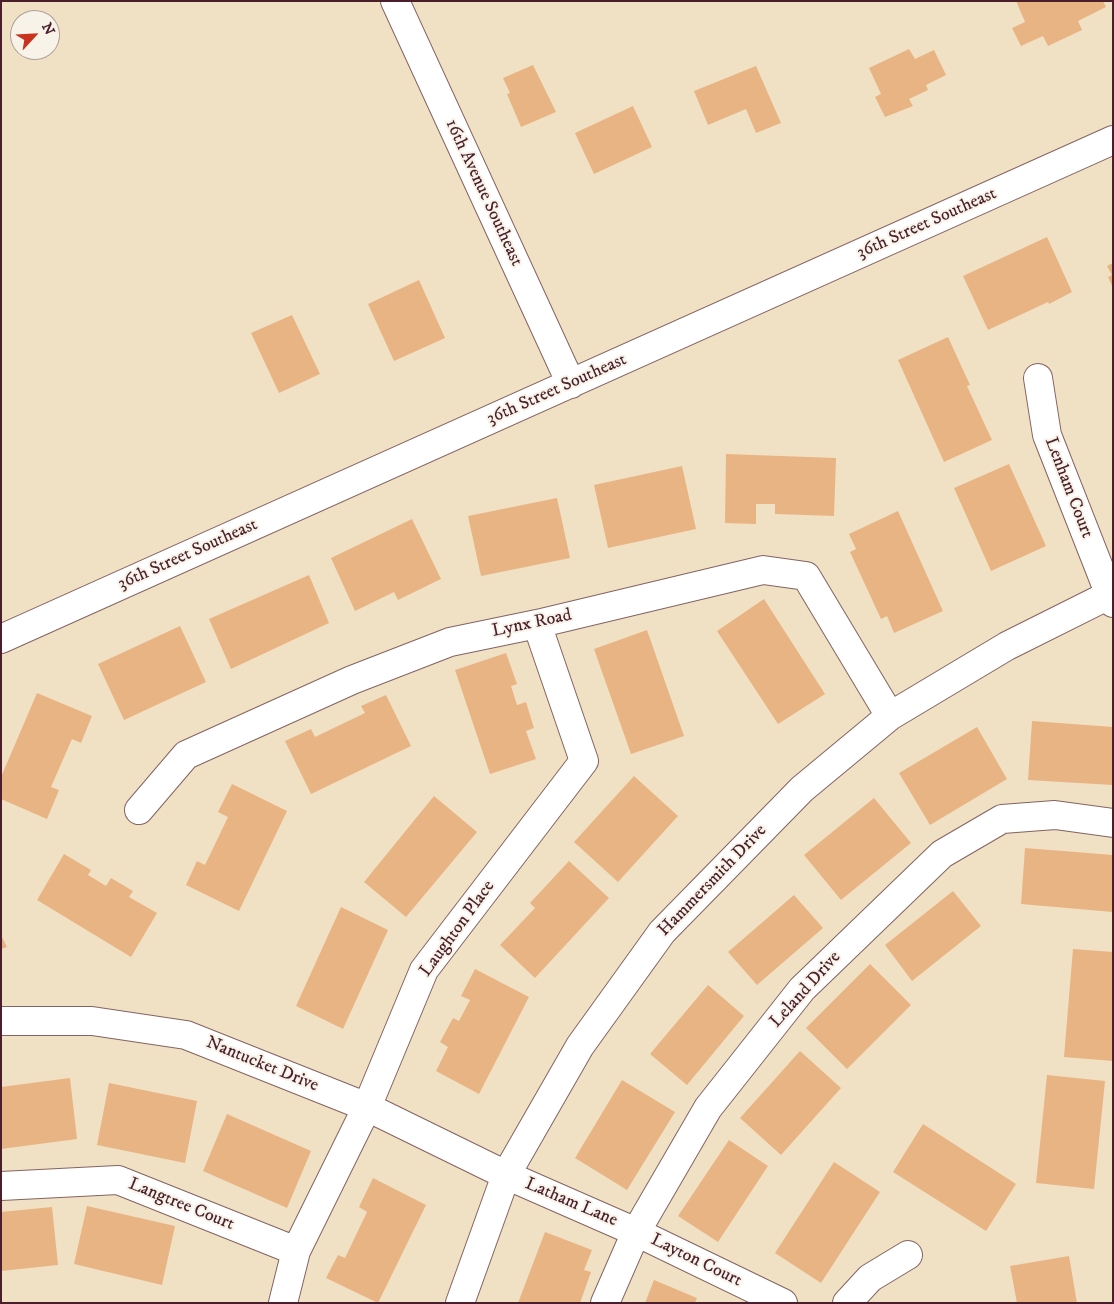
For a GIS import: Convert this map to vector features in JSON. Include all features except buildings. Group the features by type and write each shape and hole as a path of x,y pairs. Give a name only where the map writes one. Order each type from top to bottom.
{"street":[{"name":"16th Avenue Southeast","path":"395,1 571,384"},
{"name":"36th Street Southeast","path":"1,639 1113,140"},
{"name":"Lenham Court","path":"1038,378 1047,435 1111,596"},
{"name":"Lynx Road","path":"139,810 186,755 352,680 450,642 537,624 763,570 806,576 890,716"},
{"name":"Hammersmith Drive","path":"460,1303 506,1175 580,1046 662,932 802,789 890,716 1007,646 1111,596"},
{"name":"Laughton Place","path":"283,1303 296,1251 367,1107 424,970 584,761 537,624"},
{"name":"Leland Drive","path":"605,1303 636,1232 708,1108 802,989 942,854 1002,819 1055,815 1113,822"},
{"name":"Nantucket Drive","path":"1,1021 92,1021 186,1035 367,1107 506,1175"},
{"name":"Latham Lane","path":"506,1175 636,1232"},
{"name":"Langtree Court","path":"1,1186 118,1180 296,1251"},
{"name":"Layton Court","path":"636,1232 783,1303"},
{"path":"847,1303 870,1278 908,1255"}]}
